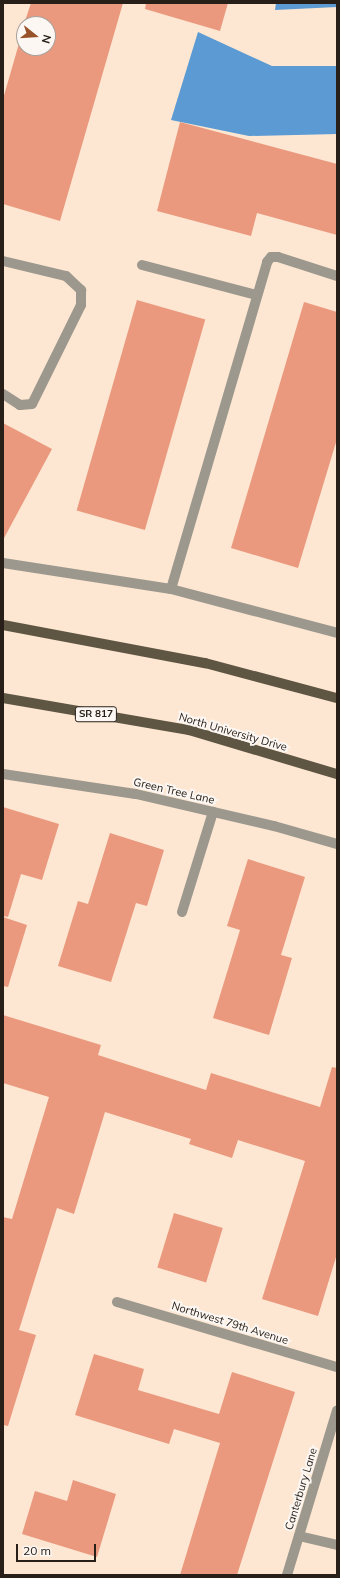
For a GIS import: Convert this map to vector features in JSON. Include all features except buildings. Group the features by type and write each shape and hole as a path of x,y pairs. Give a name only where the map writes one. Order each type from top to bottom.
{"main road":[{"path":"3,626 205,663 337,698"},
{"name":"North University Drive","path":"3,698 189,730 337,774"}],"street":[{"path":"171,589 256,295 267,262 271,256 337,276"},
{"path":"3,261 66,276 81,290 81,305 32,404 20,405 3,394"},
{"path":"142,266 256,295"},
{"path":"3,563 171,589 337,633"},
{"name":"Green Tree Lane","path":"3,774 136,794 337,844"},
{"path":"182,912 213,812"},
{"name":"Northwest 79th Avenue","path":"117,1302 337,1367"},
{"name":"Canterbury Lane","path":"287,1575 337,1410"},
{"path":"299,1536 337,1545"}],"water":[{"path":"276,3 337,3 337,7 275,10"},
{"path":"198,32 272,66 337,66 337,134 249,136 171,120"}]}
